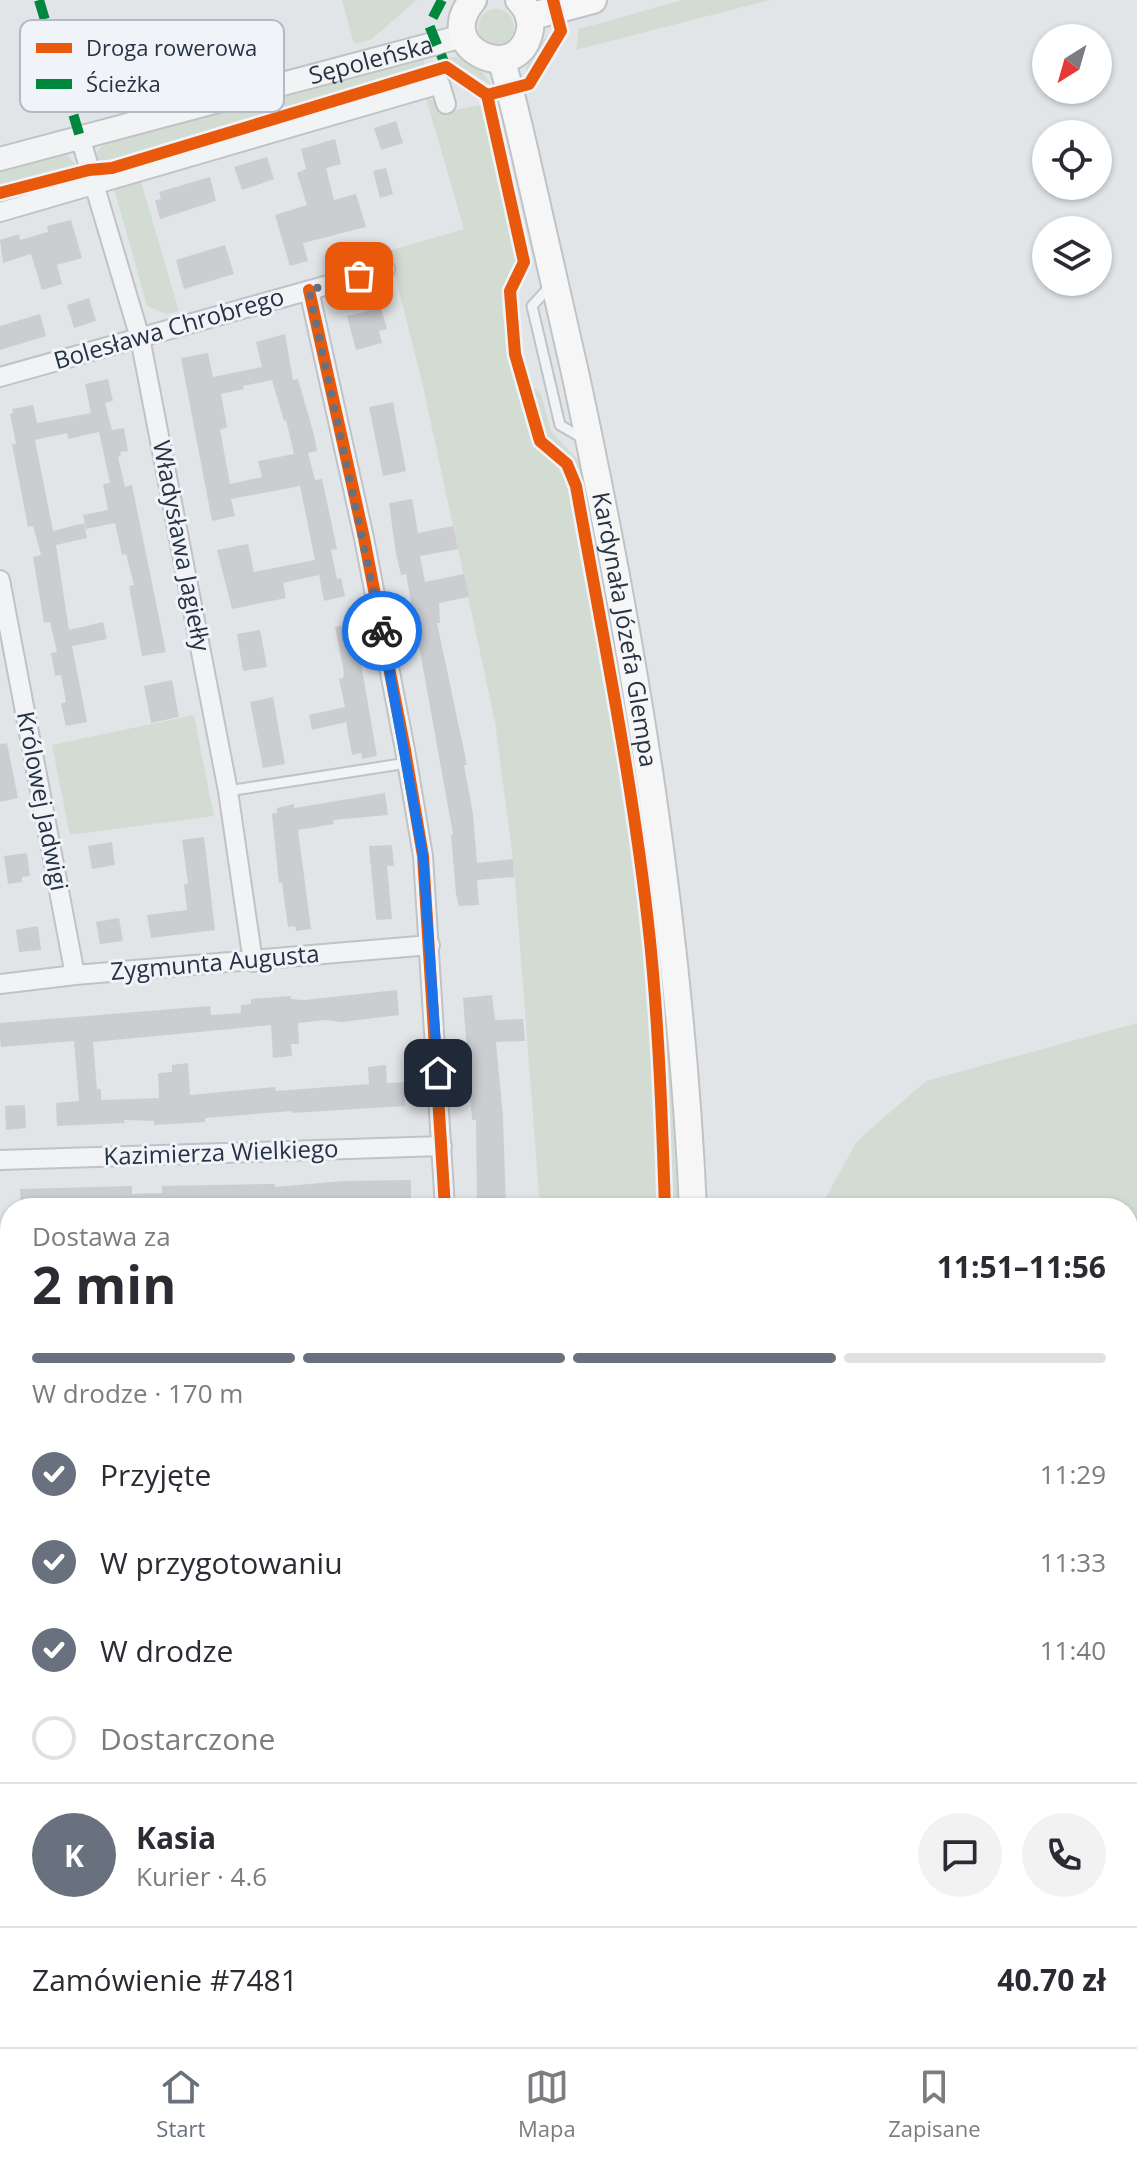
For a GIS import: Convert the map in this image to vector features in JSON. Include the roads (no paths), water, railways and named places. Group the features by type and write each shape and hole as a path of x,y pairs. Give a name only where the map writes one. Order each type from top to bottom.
{"main road":[{"path":"473,0 463,17 463,36 480,56 501,59 512,56 529,34 524,8 593,0"},
{"name":"Kardynała Józefa Glempa","path":"501,59 590,442 639,693 669,904 689,1120 693,1198"}],"street":[{"name":"Sępoleńska","path":"284,83 463,36"},
{"path":"0,212 440,84 446,104"},
{"name":"Sępoleńska","path":"0,159 175,112"},
{"name":"Władysława Jagiełły","path":"80,137 140,338 228,791 253,962"},
{"name":"Bolesława Chrobrego","path":"0,377 385,269"},
{"path":"309,290 364,538 423,856 445,1198"},
{"name":"Królowej Jadwigi","path":"0,580 75,975"},
{"name":"Zygmunta Augusta","path":"0,984 430,945"},
{"name":"Kazimierza Wielkiego","path":"0,1160 442,1146"}],"lane":[{"path":"228,791 407,763"}]}
